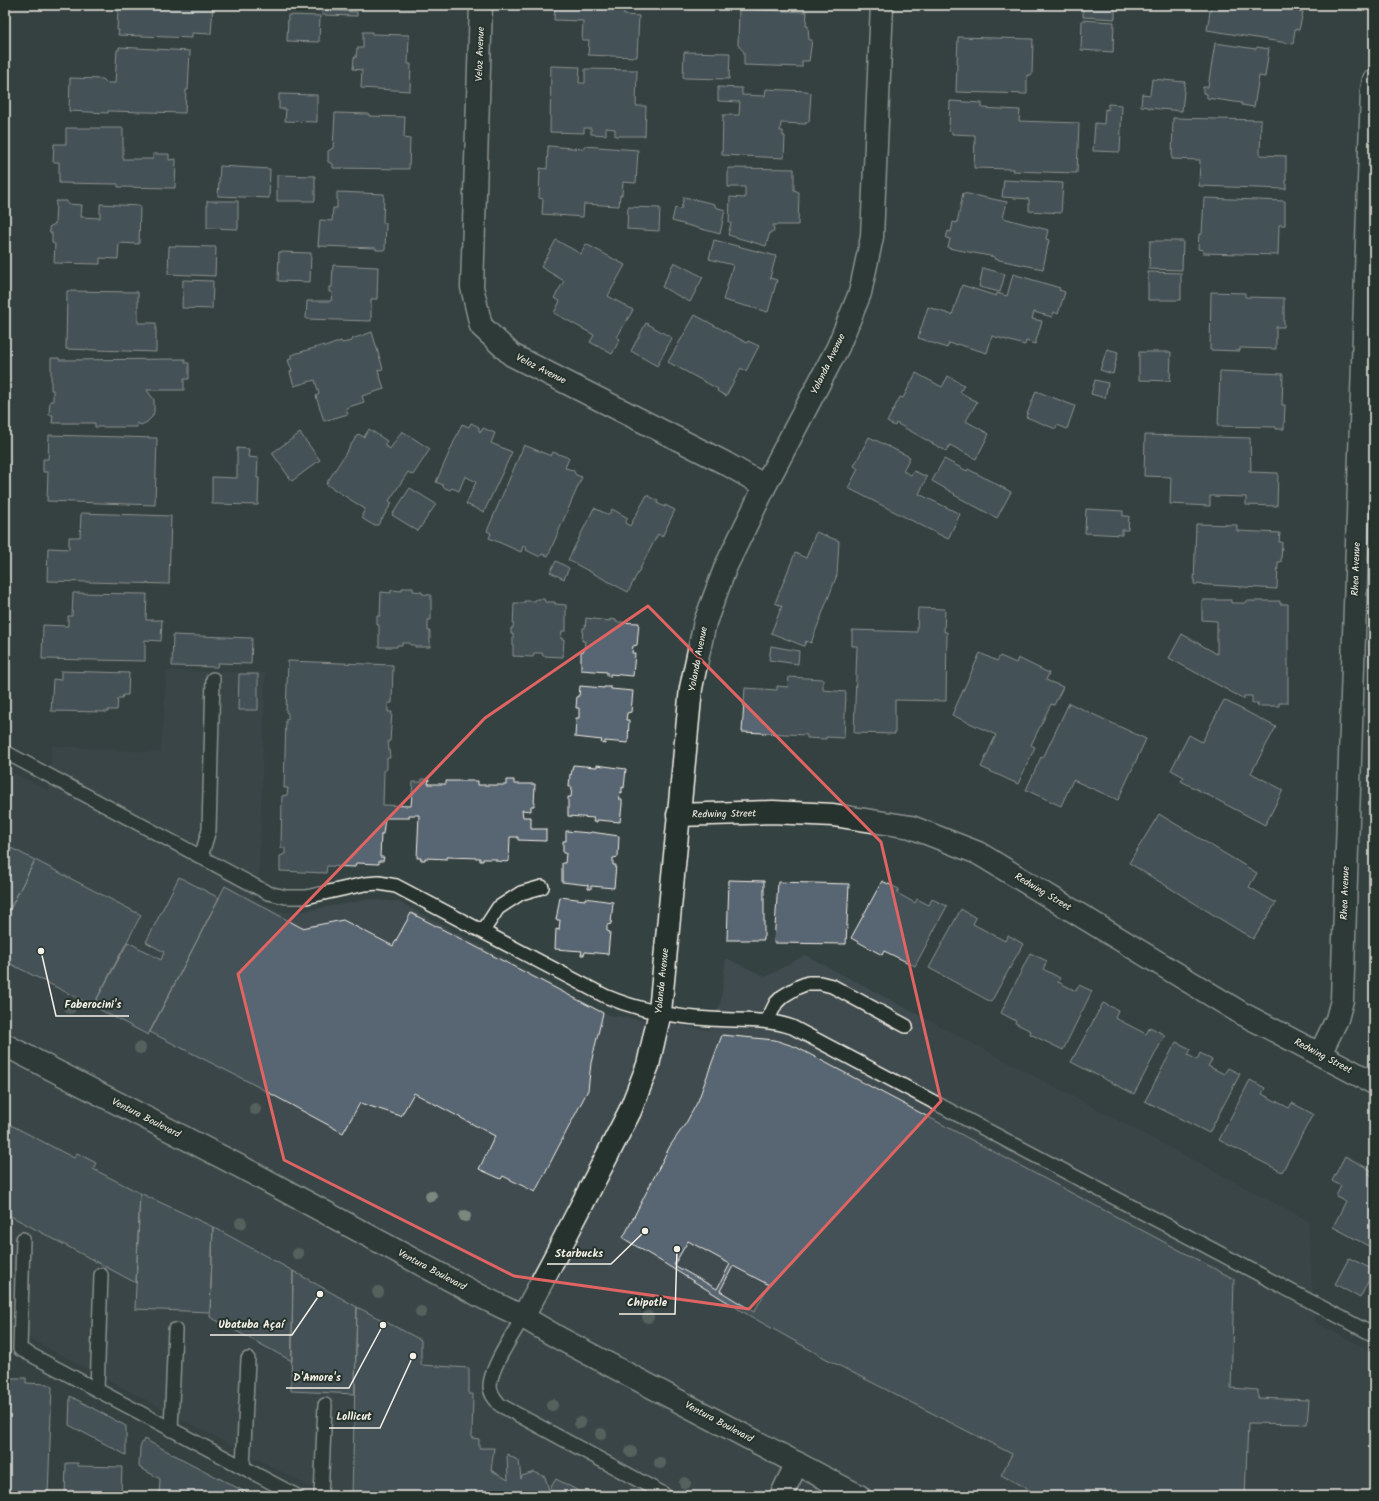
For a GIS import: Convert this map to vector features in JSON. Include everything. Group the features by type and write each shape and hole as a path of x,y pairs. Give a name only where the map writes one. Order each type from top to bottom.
{"street":[{"name":"Veloz Avenue","path":"482,5 472,287 481,326 512,355 725,463 765,486"},
{"name":"Yolanda Avenue","path":"523,1317 630,1111 648,1065 660,1012 691,688 705,622 726,566 765,486 838,347 860,293 872,238 882,5"},
{"name":"Rhea Avenue","path":"1320,1054 1337,1019 1342,1000 1372,90 1374,80"},
{"name":"Redwing Street","path":"678,815 773,812 833,815 911,826 978,853 1241,1013 1374,1083"},
{"name":"Ventura Boulevard","path":"5,1045 243,1168 484,1298 523,1317 559,1338 859,1496"},
{"path":"781,1496 797,1463"}],"lane":[{"path":"201,857 209,830 214,679"},
{"path":"5,752 268,893 286,897 306,897 366,884 379,883 396,886 621,1003 660,1012 709,1019 767,1021 780,1023 799,1031 1374,1335"},
{"path":"483,931 498,908 521,893 542,887"},
{"path":"767,1021 776,1003 782,996 808,983 820,983 832,986 906,1026"},
{"path":"23,1239 20,1349 297,1496"},
{"path":"97,1390 102,1275"},
{"path":"523,1317 495,1368 490,1385 492,1396 500,1405 662,1492 665,1496"},
{"path":"172,1430 174,1330"},
{"path":"242,1467 248,1359"},
{"path":"321,1496 325,1405"}],"highlighted area":[{"path":"648,606 881,842 941,1101 749,1309 514,1276 284,1160 238,974 485,718"}],"shaded area":[{"path":"167,671 265,673 259,869 253,898 275,910 298,912 371,899 399,902 609,1015 709,1030 721,1001 726,958 766,977 805,955 1308,1221 1314,1322 1374,1353 1374,1496 328,1496 5,1325 5,769 49,791 52,746 161,753"}],"building":[{"path":"119,5 213,5 211,34 192,33 192,38 118,35"},
{"path":"384,5 416,5 416,7 384,7"},
{"path":"555,5 624,5 624,15 639,16 637,57 588,55 589,40 582,40 583,21 554,20"},
{"path":"1083,5 1115,5 1115,19 1083,17"},
{"path":"1211,5 1299,5 1298,11 1303,12 1299,30 1295,29 1293,44 1207,30"},
{"path":"739,9 807,12 806,26 808,26 809,40 812,40 809,61 802,61 802,67 744,65 744,52 738,45"},
{"path":"322,10 357,12 357,16 322,15"},
{"path":"288,15 320,16 319,42 287,41"},
{"path":"1082,20 1114,22 1113,52 1081,50"},
{"path":"363,32 372,32 372,34 409,35 408,64 411,64 410,91 361,88 362,70 353,69 354,57 356,58 357,48 363,48"},
{"path":"958,37 1033,39 1032,75 1027,75 1027,94 956,92"},
{"path":"1215,43 1256,49 1257,47 1269,49 1265,77 1259,76 1254,107 1242,105 1242,103 1207,98 1207,94 1203,93 1203,87 1208,87"},
{"path":"119,47 190,51 185,113 108,111 108,113 69,111 70,78 103,79 107,83 115,83 117,50 119,50"},
{"path":"684,52 730,53 729,79 683,78"},
{"path":"551,66 580,67 579,83 585,83 585,69 637,70 636,106 646,106 645,136 615,136 615,129 606,128 606,135 591,134 591,128 584,128 584,133 550,132"},
{"path":"1152,79 1185,82 1182,111 1141,106 1142,94 1150,95"},
{"path":"718,87 742,88 742,95 765,96 766,89 806,91 811,93 809,122 806,122 806,124 781,123 780,131 783,131 783,136 785,136 784,158 722,155 723,115 739,115 740,102 718,101"},
{"path":"279,94 317,95 317,122 285,121 286,109 279,109"},
{"path":"950,101 982,103 982,108 1020,110 1019,121 1079,123 1077,173 974,168 975,135 952,134 952,132 949,131"},
{"path":"1108,104 1122,105 1120,152 1093,151 1095,123 1104,124 1105,109 1108,110"},
{"path":"335,113 405,117 404,138 410,139 409,169 333,168 333,164 328,162 328,151 333,148"},
{"path":"1173,118 1261,120 1260,155 1286,156 1286,189 1199,186 1200,160 1172,159"},
{"path":"66,128 123,128 123,159 153,159 153,154 169,154 169,160 176,159 175,188 118,187 118,184 59,183 59,162 53,162 54,144 66,144"},
{"path":"548,146 584,149 584,146 638,150 636,183 623,182 619,206 584,204 583,217 542,214 543,199 539,198 540,168 547,169"},
{"path":"220,166 270,169 269,198 218,196"},
{"path":"728,168 794,169 794,190 799,192 798,225 773,225 774,232 770,232 766,246 728,235 731,223 729,223 730,197 745,198 745,187 728,187"},
{"path":"277,175 315,176 315,201 277,201"},
{"path":"1004,180 1063,183 1061,213 1029,211 1029,199 1002,197"},
{"path":"337,192 384,194 383,223 386,223 385,250 376,250 376,248 318,246 320,220 332,221 333,208 337,208"},
{"path":"963,193 1007,202 1003,218 1048,230 1046,239 1049,240 1043,269 994,259 995,257 948,248 950,239 946,238 948,231 951,232 953,222 957,223"},
{"path":"684,197 715,204 715,207 725,210 720,234 672,221 675,208 681,209"},
{"path":"1204,198 1285,201 1285,225 1279,225 1278,255 1203,253 1203,250 1198,249 1199,234 1202,234"},
{"path":"56,201 67,201 67,204 82,205 81,217 100,218 100,204 140,206 139,244 119,243 118,259 100,258 100,264 54,263 55,244 52,243 52,233 50,233 49,227 55,224"},
{"path":"207,201 238,201 238,229 207,228"},
{"path":"628,207 660,208 659,231 627,229"},
{"path":"556,240 581,254 586,244 625,265 608,296 633,310 617,337 620,339 612,354 590,342 594,335 554,313 560,301 554,298 564,281 541,267"},
{"path":"714,240 776,256 770,278 777,280 768,312 723,300 733,265 709,259"},
{"path":"1150,241 1183,241 1182,270 1149,269"},
{"path":"169,246 216,247 215,276 168,274"},
{"path":"279,252 311,253 310,282 278,281"},
{"path":"674,262 703,277 690,302 662,287"},
{"path":"333,265 378,267 377,299 371,299 371,321 306,319 307,301 331,301 332,292 329,292 329,287 332,287"},
{"path":"983,268 1005,274 1000,292 979,287"},
{"path":"1148,272 1181,273 1181,300 1148,300"},
{"path":"1013,274 1060,288 1059,290 1065,292 1058,314 1054,312 1052,317 1034,312 1032,319 1042,321 1035,344 1026,341 1025,345 992,336 987,353 949,343 947,348 918,338 928,307 952,315 962,285 996,296 997,293 1007,296"},
{"path":"183,280 213,281 212,309 182,308"},
{"path":"67,291 138,292 138,323 156,323 156,352 66,349"},
{"path":"1211,292 1245,293 1245,297 1284,298 1284,327 1276,327 1276,349 1240,348 1240,351 1210,350"},
{"path":"695,315 747,343 748,341 759,346 746,371 741,368 726,396 717,391 718,389 668,362"},
{"path":"646,323 672,338 657,366 631,351"},
{"path":"372,332 383,369 378,370 384,389 362,396 364,402 346,408 348,414 324,421 316,396 319,394 315,380 294,386 290,372 292,371 288,360 291,359 291,355 324,345 325,347 341,341 342,343 352,341 352,339"},
{"path":"1107,349 1118,352 1113,374 1100,370"},
{"path":"1139,352 1171,352 1170,381 1139,380"},
{"path":"51,358 59,358 59,360 185,359 185,363 189,363 189,379 184,379 184,390 147,390 154,400 154,412 152,417 147,422 141,425 137,423 137,427 95,427 95,423 52,423 53,415 49,415 50,401 53,401 53,390 51,390"},
{"path":"1220,371 1283,374 1282,405 1285,405 1284,429 1276,429 1276,427 1218,426"},
{"path":"916,373 942,387 948,376 964,385 960,392 977,402 966,421 989,434 976,459 950,445 946,451 896,423 895,426 887,422 900,397 903,398"},
{"path":"1095,380 1108,383 1105,398 1091,394"},
{"path":"1036,391 1075,406 1067,429 1057,425 1056,429 1026,417"},
{"path":"471,423 479,427 479,431 481,432 483,428 495,433 491,443 512,452 484,512 466,504 476,482 465,476 459,491 452,488 450,490 436,482 462,424 469,427"},
{"path":"369,429 387,441 384,445 390,449 402,431 430,449 413,475 408,472 389,501 392,503 378,525 373,525 363,519 362,515 365,509 326,484 358,434 364,437"},
{"path":"300,433 320,460 292,481 272,453"},
{"path":"49,435 157,438 155,505 47,501 48,472 43,472 43,459 48,459"},
{"path":"1145,435 1250,438 1251,470 1249,470 1249,472 1278,473 1277,506 1246,505 1246,497 1210,496 1210,506 1170,504 1171,477 1144,476"},
{"path":"869,437 910,457 903,471 911,475 914,471 927,477 919,494 960,514 948,539 848,488 858,469 854,466"},
{"path":"524,445 551,456 553,452 569,458 565,468 573,470 576,475 582,477 548,556 542,554 540,557 526,550 527,548 523,546 521,552 489,538 491,533 487,531"},
{"path":"237,448 249,449 248,457 258,458 258,505 212,504 212,477 237,478"},
{"path":"944,459 967,471 968,469 1011,492 997,518 954,495 955,494 932,481"},
{"path":"410,488 436,504 418,531 392,515"},
{"path":"647,495 658,501 657,503 675,510 662,537 658,534 628,592 568,560 594,508 609,515 612,509 628,518 625,523 630,526"},
{"path":"1086,509 1123,511 1123,516 1129,516 1128,530 1122,530 1122,535 1085,533"},
{"path":"81,513 171,516 169,584 47,581 48,548 69,549 69,537 80,537"},
{"path":"1196,524 1237,525 1237,531 1280,533 1279,542 1282,542 1281,562 1278,562 1277,589 1194,584"},
{"path":"816,532 839,541 837,575 811,643 806,641 804,646 771,633 782,606 775,603 795,553 806,558"},
{"path":"556,561 569,568 564,579 550,572"},
{"path":"402,588 413,588 413,591 431,595 431,620 428,620 430,647 415,647 415,645 410,645 410,643 402,643 402,645 397,645 397,647 379,647 379,625 377,625 377,616 380,616 381,592 391,593 391,590 402,591"},
{"path":"73,593 147,594 146,620 162,620 161,641 145,640 145,661 42,659 43,625 68,626 68,616 72,616"},
{"path":"536,599 544,599 545,602 555,602 555,604 566,605 566,631 562,631 561,639 564,639 563,657 543,656 542,653 534,653 533,657 513,656 513,634 511,634 511,628 513,628 514,603 535,601"},
{"path":"1202,600 1231,600 1231,603 1246,603 1246,601 1280,601 1280,604 1288,604 1288,703 1279,703 1279,706 1257,706 1258,703 1252,703 1252,696 1244,696 1244,699 1169,658 1182,634 1217,654 1217,621 1202,620"},
{"path":"918,608 945,609 944,632 947,632 946,701 895,700 895,734 854,733 857,646 852,646 852,630 917,632"},
{"path":"586,618 610,621 610,619 616,620 616,622 639,623 637,645 633,646 632,653 635,653 633,676 610,674 610,677 607,676 607,672 581,670 581,651 584,651 585,641 582,641 583,628 585,628"},
{"path":"173,635 252,638 251,664 218,663 217,667 172,666"},
{"path":"771,646 799,651 798,664 769,660"},
{"path":"980,653 997,661 1000,656 1016,663 1018,658 1049,673 1046,680 1063,687 1054,705 1051,704 1031,745 1035,747 1018,784 981,767 996,735 952,715"},
{"path":"288,661 393,665 392,703 388,703 388,712 392,712 390,741 388,741 390,758 387,758 387,769 384,771 383,805 411,806 413,782 422,782 422,779 429,779 428,784 446,784 446,781 478,781 478,785 506,785 506,780 514,780 514,784 535,784 534,806 531,806 531,811 522,810 523,817 531,817 531,829 546,829 546,841 518,840 518,837 510,837 508,862 496,861 496,859 483,859 483,861 480,861 480,858 447,857 447,859 425,858 425,860 421,860 421,858 417,858 419,815 409,815 409,818 385,818 383,834 381,834 380,857 384,857 383,861 379,861 379,864 356,863 355,867 327,866 326,873 280,871 280,856 285,854 285,848 281,848 282,796 287,795 288,788 284,788 286,719 288,719 288,713 286,712"},
{"path":"61,671 129,673 128,695 123,695 122,698 118,698 117,710 108,710 108,712 51,711 53,679 61,680"},
{"path":"239,674 258,674 258,710 238,710"},
{"path":"789,677 823,679 823,690 846,692 844,738 807,738 807,735 742,732 745,688 777,690 777,686 788,687"},
{"path":"580,686 604,688 611,687 611,689 633,691 631,712 627,713 626,720 629,720 628,743 605,741 605,744 601,743 602,740 575,737 576,718 579,718 579,708 576,708"},
{"path":"1224,700 1276,727 1251,773 1283,790 1265,825 1181,781 1184,777 1171,770 1189,735 1202,742"},
{"path":"1069,703 1146,739 1118,800 1073,780 1061,806 1026,790"},
{"path":"573,765 597,767 597,765 626,769 624,788 622,787 622,793 620,792 619,799 622,799 620,822 597,820 597,822 593,822 594,818 568,816 568,797 571,797 572,787 569,787 570,774 571,775"},
{"path":"1159,814 1257,873 1249,887 1276,903 1253,939 1129,863"},
{"path":"566,831 591,832 619,836 618,857 613,858 613,865 616,865 614,888 591,886 591,889 588,889 588,885 562,882 562,863 565,863 566,853 563,853 563,841 566,841"},
{"path":"5,845 35,860 5,919"},
{"path":"35,860 141,915 93,1006 5,961 5,919"},
{"path":"179,877 219,898 148,1035 93,1006 128,942 161,960 164,952 146,942"},
{"path":"729,880 764,881 764,940 727,940"},
{"path":"882,881 899,889 897,893 915,903 917,899 929,905 932,899 947,906 915,966 884,951 882,955 851,938"},
{"path":"778,882 849,884 846,944 774,943"},
{"path":"225,886 302,928 343,920 393,946 411,913 603,1013 591,1063 588,1090 535,1192 503,1176 501,1179 479,1169 495,1136 414,1093 401,1116 360,1103 343,1133 249,1082 150,1032"},
{"path":"560,897 585,900 585,898 613,902 611,924 607,925 607,931 610,932 608,954 585,952 584,955 581,955 582,951 555,949 556,929 559,930 560,920 556,920"},
{"path":"961,909 976,918 973,924 1005,941 1008,935 1023,944 991,1002 929,968"},
{"path":"1030,953 1047,961 1043,969 1060,978 1058,982 1076,991 1079,985 1092,991 1063,1050 1030,1034 1031,1031 1015,1023 1016,1021 1001,1013"},
{"path":"1103,1003 1118,1010 1115,1018 1146,1034 1150,1027 1165,1035 1134,1094 1071,1062"},
{"path":"722,1035 775,1040 796,1047 1234,1279 1231,1388 1258,1390 1258,1398 1309,1400 1307,1424 1248,1423 1245,1496 1041,1496 1001,1475 1012,1454 832,1362 750,1316 623,1238 670,1146 686,1123 698,1101","holes":["688,1241 730,1264 717,1289 674,1265","733,1266 769,1285 754,1312 720,1291"]},
{"path":"1176,1042 1191,1049 1188,1055 1197,1060 1200,1053 1212,1060 1208,1066 1224,1074 1228,1068 1240,1074 1209,1133 1145,1101"},
{"path":"1250,1080 1265,1088 1262,1094 1289,1108 1292,1103 1313,1114 1282,1172 1219,1140"},
{"path":"5,1122 74,1158 77,1153 96,1163 93,1169 140,1193 136,1283 5,1213"},
{"path":"1345,1156 1371,1170 1369,1174 1374,1176 1374,1249 1333,1227 1346,1201 1336,1196 1341,1186 1332,1181"},
{"path":"140,1193 213,1227 210,1312 135,1309"},
{"path":"213,1227 293,1271 292,1361 210,1317"},
{"path":"1349,1258 1374,1270 1360,1298 1335,1284"},
{"path":"293,1271 357,1307 355,1394 291,1391"},
{"path":"357,1307 421,1340 421,1365 469,1368 469,1394 473,1394 472,1438 479,1439 479,1448 494,1448 491,1470 508,1480 507,1454 519,1461 521,1479 522,1476 534,1472 545,1477 549,1490 556,1479 588,1496 352,1496"},
{"path":"5,1378 26,1378 26,1383 47,1384 52,1387 48,1496 5,1496"},
{"path":"70,1396 126,1426 126,1455 69,1425"},
{"path":"144,1439 253,1496 159,1496 160,1479 139,1467 140,1447"},
{"path":"66,1463 78,1463 78,1466 122,1467 121,1494 129,1494 129,1496 65,1496"},
{"path":"1264,1494 1304,1496 1264,1496"}],"place":[{"name":"Faberocini's","path":"41,951"},
{"name":"Starbucks","path":"645,1231"},
{"name":"Chipotle","path":"677,1249"},
{"name":"Ubatuba Açaí","path":"320,1294"},
{"name":"D'Amore's","path":"383,1325"},
{"name":"Lollicut","path":"413,1356"}]}
